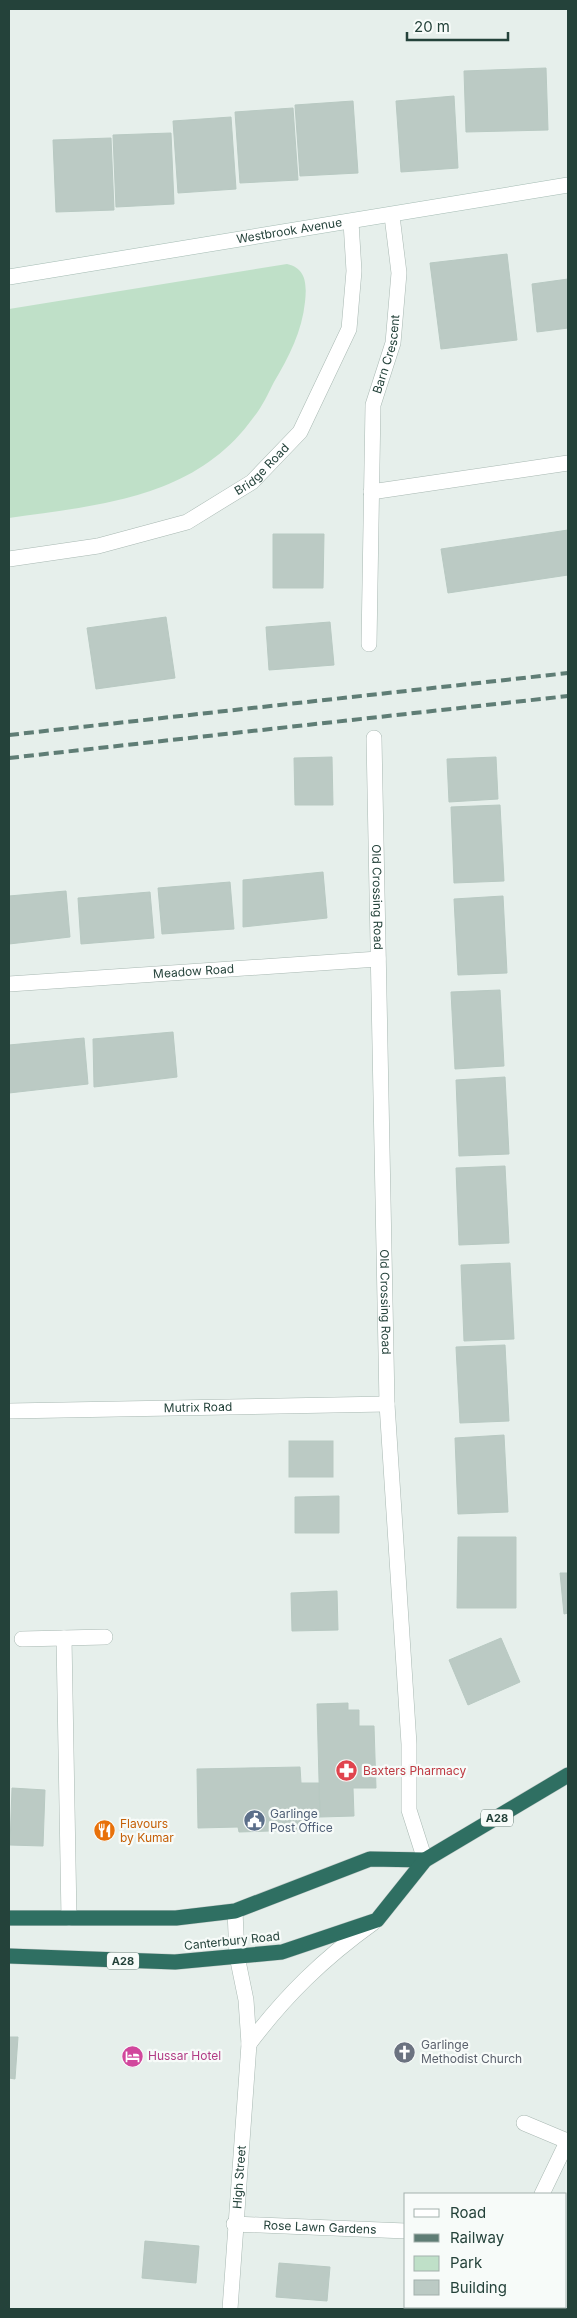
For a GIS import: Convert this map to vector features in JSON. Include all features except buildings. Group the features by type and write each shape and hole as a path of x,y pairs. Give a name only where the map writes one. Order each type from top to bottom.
{"highway":[{"name":"A28","path":"377,1920 425,1860 568,1775"},
{"path":"9,1918 176,1918 235,1911 370,1859 425,1860"},
{"name":"Canterbury Road","path":"9,1956 175,1962 282,1952 377,1920"}],"street":[{"name":"Westbrook Avenue","path":"9,277 568,186"},
{"name":"Barn Crescent","path":"369,644 373,405 393,343 399,273 392,216"},
{"name":"Bridge Road","path":"9,559 98,546 187,522 252,482 300,432 349,329 354,271 351,222"},
{"path":"371,492 568,463"},
{"name":"Old Crossing Road","path":"374,738 387,1404 409,1744 409,1810 425,1860"},
{"name":"Meadow Road","path":"9,984 378,959"},
{"name":"Mutrix Road","path":"9,1411 387,1404"},
{"path":"22,1639 105,1637"},
{"path":"64,1638 69,1918"},
{"name":"High Street","path":"230,2309 234,2224 249,2044 246,2000 237,1956 235,1911"},
{"path":"249,2044 274,2011 302,1980 338,1948 377,1920"},
{"path":"524,2123 568,2140 542,2193"},
{"name":"Rose Lawn Gardens","path":"234,2224 404,2231"}],"green space":[{"path":"287,264 302,273 306,289 298,333 290,353 262,405 230,445 203,466 174,482 143,494 77,508 9,518 9,309"}],"railway":[{"path":"9,735 568,673"},
{"path":"9,758 568,696"}],"place":[{"name":"Baxters Pharmacy","path":"347,1771"},
{"name":"Garlinge Post Office","path":"254,1821"},
{"name":"Flavours by Kumar","path":"104,1831"},
{"name":"Garlinge Methodist Church","path":"405,2052"},
{"name":"Hussar Hotel","path":"132,2056"}]}
